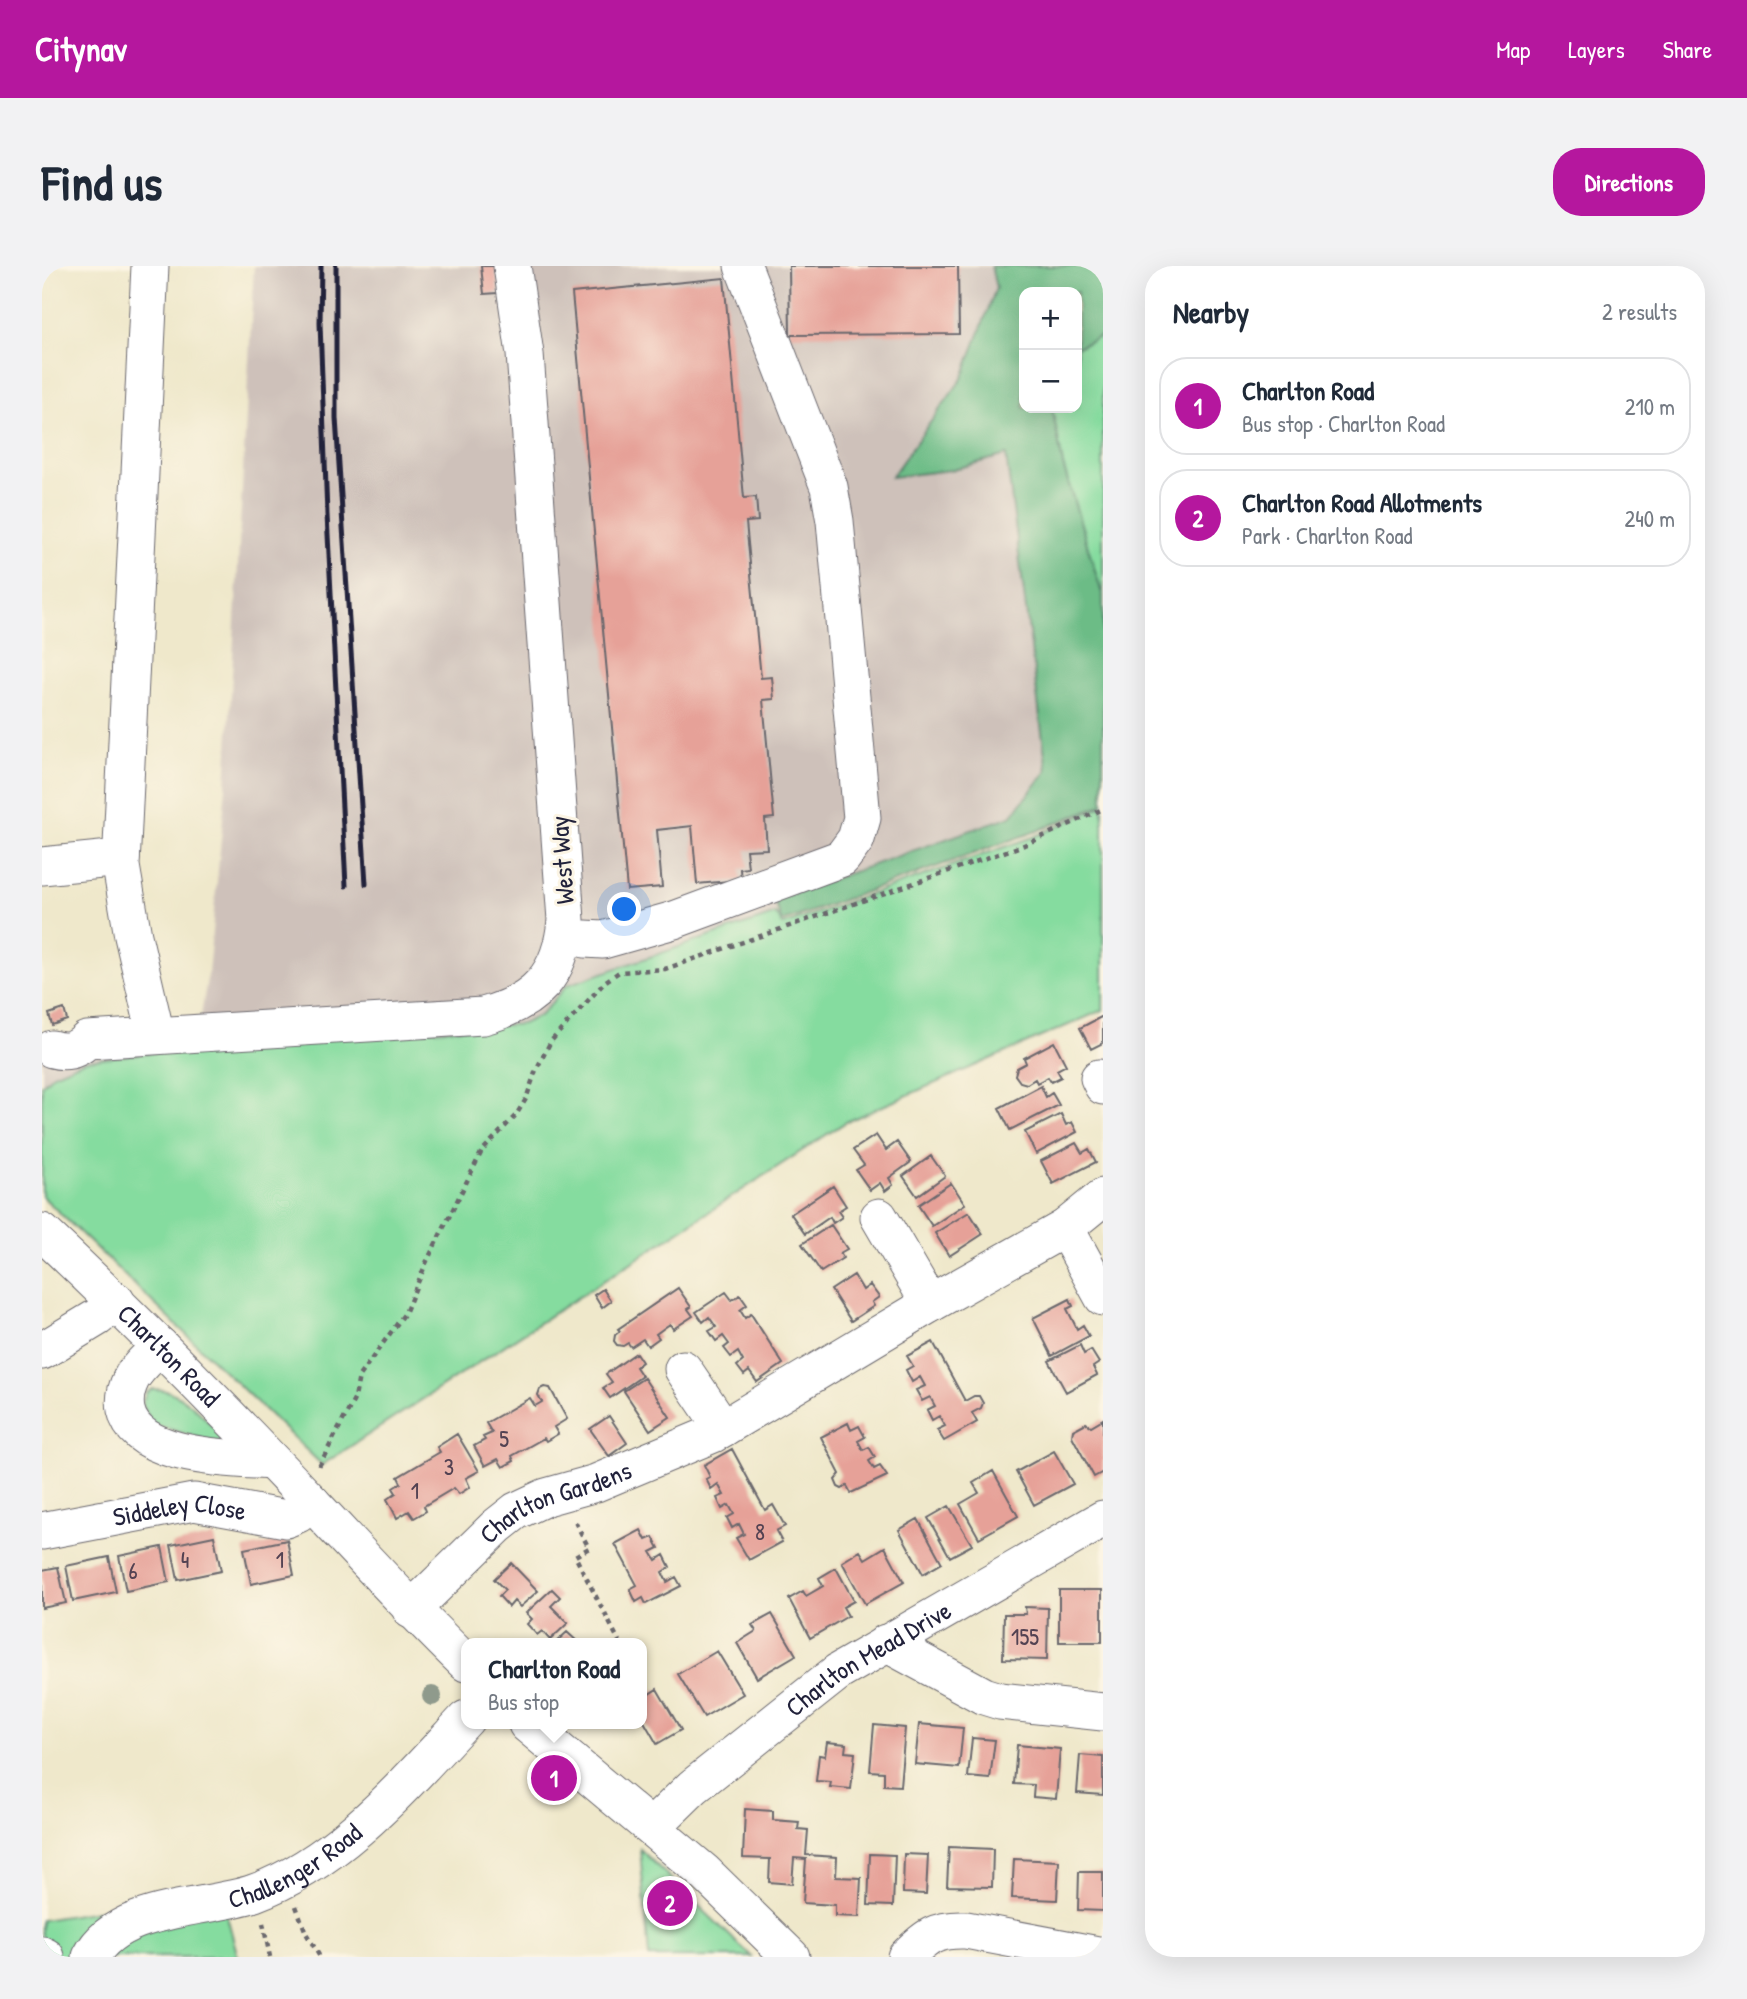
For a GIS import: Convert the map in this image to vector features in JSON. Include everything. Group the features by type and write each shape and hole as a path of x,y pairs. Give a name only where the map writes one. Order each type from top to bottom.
{"street":[{"path":"150,266 121,858 133,936 156,1035"},
{"name":"West Way","path":"47,1055 60,1040 78,1034 87,1040 483,1016 506,1010 522,1002 541,985 555,966 564,946 566,920 525,354 512,266"},
{"path":"585,939 603,940 674,920 842,858 856,838 862,818 835,521 829,487 743,266"},
{"path":"42,866 121,858"},
{"name":"Charlton Gardens","path":"411,1610 507,1518 534,1502 613,1476 723,1428 930,1304 1065,1228 1103,1196"},
{"path":"1065,1228 1102,1293"},
{"name":"Charlton Road","path":"42,1232 116,1301 308,1498 411,1610 461,1657"},
{"path":"880,1238 930,1304"},
{"path":"42,1351 98,1317 116,1301"},
{"path":"160,1346 132,1377 124,1398 128,1420 146,1439 191,1454 271,1461"},
{"path":"682,1369 723,1428"},
{"name":"Siddeley Close","path":"42,1531 194,1502 286,1519 298,1514 308,1498"},
{"name":"Charlton Mead Drive","path":"652,1827 693,1787 838,1672 1103,1519"},
{"path":"886,1643 985,1696 1000,1701 1103,1712"},
{"name":"Challenger Road","path":"91,1957 95,1948 118,1928 151,1916 248,1895 287,1878 355,1832 391,1799 461,1725"},
{"path":"533,1729 704,1872 791,1957"},
{"path":"906,1957 923,1940 944,1929 966,1930 1103,1956"}],"path":[{"path":"308,1498 355,1398 359,1376 405,1313 427,1261 482,1152 516,1115 551,1041 606,981 620,972 665,969 1024,845 1103,809"},
{"path":"560,1493 589,1548 575,1556 617,1638"},
{"path":"287,1878 306,1933 320,1957"}],"shaded area":[{"path":"254,266 991,266 996,287 963,377 892,476 951,470 1006,454 1047,771 1011,816 774,900 776,914 567,985 541,1015 522,1024 441,1030 53,1074 42,1085 42,1044 201,1016 208,973 226,788"}],"green space":[{"path":"991,266 1103,266 1103,335 1082,345 1082,287 1019,287 1019,413 1053,413 1063,465 1103,597 1103,804 1037,831 782,922 774,900 1011,816 1047,771 1006,455 951,470 891,477 963,377 996,288"},
{"path":"1103,335 1103,597 1063,465 1053,413 1082,413 1082,345"},
{"path":"1103,806 1103,1010 846,1122 322,1465 42,1196 42,1085 53,1074 86,1060 228,1044 522,1024 541,1015 567,985 776,914 783,925 1033,837"},
{"path":"152,1389 164,1390 185,1400 227,1442 223,1445 152,1424 142,1404 146,1393"},
{"path":"640,1849 752,1957 649,1957"},
{"path":"219,1886 238,1957 42,1957 42,1920 133,1905"}],"building":[{"path":"481,266 495,266 498,293 484,294"},
{"path":"789,266 958,266 959,334 790,335"},
{"path":"724,278 744,498 756,497 758,521 746,522 761,678 772,677 774,699 763,700 774,818 765,819 767,849 746,850 748,868 740,869 741,880 697,884 692,826 657,830 662,887 627,890 572,293"},
{"path":"64,1009 67,1020 52,1025 49,1014"},
{"path":"1103,1016 1103,1043 1091,1049 1080,1028"},
{"path":"1054,1042 1066,1065 1057,1070 1061,1077 1051,1082 1048,1077 1037,1083 1035,1079 1027,1084 1020,1082 1015,1075 1017,1068 1026,1063 1024,1058"},
{"path":"1041,1086 1046,1097 1052,1093 1059,1105 1010,1130 999,1108"},
{"path":"1061,1114 1066,1125 1072,1122 1077,1132 1036,1154 1025,1132"},
{"path":"876,1135 886,1150 897,1142 911,1162 889,1178 893,1185 885,1191 880,1183 870,1190 856,1170 864,1165 853,1150"},
{"path":"1076,1143 1082,1153 1089,1149 1096,1162 1053,1184 1041,1161"},
{"path":"931,1156 945,1176 917,1196 903,1176"},
{"path":"951,1183 965,1204 932,1226 918,1205"},
{"path":"833,1186 846,1206 838,1211 842,1217 833,1223 830,1217 805,1234 791,1214"},
{"path":"969,1212 983,1234 949,1256 935,1233"},
{"path":"831,1225 847,1249 840,1253 843,1258 821,1272 802,1244"},
{"path":"854,1275 863,1290 870,1285 879,1297 872,1302 874,1306 851,1321 831,1290"},
{"path":"678,1288 691,1307 688,1309 693,1316 673,1329 670,1324 656,1334 659,1338 648,1346 643,1339 631,1347 628,1343 617,1345 614,1341 615,1335 620,1331 618,1329"},
{"path":"603,1289 611,1301 602,1308 594,1295"},
{"path":"726,1292 732,1300 740,1295 747,1305 740,1310 745,1318 751,1314 783,1364 757,1382 749,1371 744,1375 737,1366 743,1361 738,1352 731,1357 724,1348 729,1344 723,1336 716,1341 709,1331 716,1327 709,1317 703,1322 696,1312"},
{"path":"1070,1299 1073,1306 1067,1309 1077,1329 1083,1325 1089,1336 1052,1356 1033,1318"},
{"path":"933,1342 965,1401 979,1396 983,1403 981,1408 972,1413 977,1422 944,1441 937,1430 945,1426 939,1416 932,1420 927,1410 935,1406 930,1397 922,1401 916,1390 925,1386 920,1377 912,1382 906,1370 913,1366 907,1356"},
{"path":"1080,1345 1084,1354 1091,1350 1099,1363 1093,1367 1097,1375 1066,1392 1049,1361"},
{"path":"636,1353 642,1362 636,1367 642,1376 610,1398 603,1388 612,1382 606,1374"},
{"path":"644,1378 670,1417 650,1430 624,1391"},
{"path":"544,1387 550,1388 567,1419 554,1427 558,1434 546,1441 544,1438 512,1456 514,1461 503,1467 498,1459 485,1466 474,1446 492,1433 486,1423 530,1398 535,1406 542,1402 538,1395"},
{"path":"609,1416 627,1443 609,1456 590,1429"},
{"path":"1103,1419 1103,1472 1094,1477 1072,1436 1073,1430 1086,1423 1091,1426"},
{"path":"848,1423 851,1430 859,1426 865,1437 858,1441 863,1450 869,1447 875,1457 869,1461 874,1469 880,1466 887,1476 851,1493 847,1486 842,1489 838,1487 835,1480 840,1474 821,1437"},
{"path":"457,1434 479,1471 466,1478 470,1487 459,1494 454,1488 424,1506 426,1511 414,1518 409,1511 397,1518 387,1499 396,1493 393,1488 401,1483 398,1477 440,1452 437,1447"},
{"path":"732,1449 765,1510 773,1505 785,1526 776,1531 782,1542 749,1560 736,1538 744,1534 739,1524 732,1528 727,1518 734,1514 729,1505 722,1509 717,1498 724,1495 718,1484 711,1489 706,1479 710,1477 704,1465"},
{"path":"1054,1451 1073,1484 1034,1505 1016,1472"},
{"path":"993,1471 1018,1516 979,1538 960,1504 979,1493 973,1483"},
{"path":"949,1506 972,1545 950,1557 928,1518"},
{"path":"918,1519 942,1563 923,1574 899,1530"},
{"path":"641,1530 646,1540 653,1537 659,1548 651,1552 656,1560 664,1555 670,1567 662,1572 667,1582 676,1577 681,1586 646,1604 643,1598 636,1602 630,1589 637,1585 615,1544"},
{"path":"214,1536 221,1571 178,1580 171,1545"},
{"path":"287,1540 294,1575 251,1584 244,1549"},
{"path":"162,1547 169,1582 126,1591 119,1556"},
{"path":"885,1547 904,1582 865,1604 842,1562 860,1551 865,1559"},
{"path":"109,1557 116,1592 73,1601 66,1566"},
{"path":"511,1563 538,1591 520,1607 514,1601 509,1607 499,1596 505,1590 494,1579"},
{"path":"58,1567 66,1603 42,1608 42,1570"},
{"path":"836,1568 854,1601 843,1607 848,1616 810,1638 789,1599 803,1591 806,1596 823,1586 819,1578"},
{"path":"552,1589 560,1597 551,1606 568,1623 552,1638 548,1638 542,1631 537,1635 527,1624 532,1619 526,1613"},
{"path":"1059,1590 1102,1590 1102,1642 1059,1642"},
{"path":"1025,1607 1048,1608 1047,1660 1003,1659 1004,1614 1026,1614"},
{"path":"772,1614 796,1655 757,1678 737,1643 756,1631 752,1625"},
{"path":"567,1632 574,1638 560,1638"},
{"path":"717,1651 743,1694 704,1717 678,1674"},
{"path":"657,1689 681,1730 657,1744 647,1727 647,1695"},
{"path":"919,1724 963,1728 959,1768 915,1764"},
{"path":"874,1725 905,1728 900,1786 884,1785 884,1772 870,1771"},
{"path":"972,1738 995,1740 990,1779 968,1777"},
{"path":"827,1742 846,1744 845,1752 855,1753 851,1789 830,1787 831,1782 816,1781 819,1755 825,1756"},
{"path":"1017,1745 1060,1749 1056,1799 1033,1797 1034,1785 1014,1784"},
{"path":"1080,1755 1103,1757 1103,1795 1077,1793"},
{"path":"745,1809 773,1811 773,1820 799,1822 798,1829 808,1830 806,1855 837,1857 836,1877 861,1878 859,1917 835,1916 835,1905 803,1903 806,1859 794,1858 792,1884 769,1882 770,1859 743,1858"},
{"path":"949,1847 993,1849 992,1887 947,1886"},
{"path":"870,1854 895,1855 893,1906 868,1905"},
{"path":"904,1854 928,1855 926,1894 903,1893"},
{"path":"1014,1859 1059,1861 1057,1900 1012,1898"},
{"path":"1079,1872 1103,1872 1103,1911 1078,1910"}],"railway":[{"path":"321,266 320,323 327,515 346,886"},
{"path":"336,266 336,418 366,884"}],"place":[{"name":"Charlton Road","path":"554,1778"},
{"name":"Charlton Road Allotments","path":"670,1903"}]}
